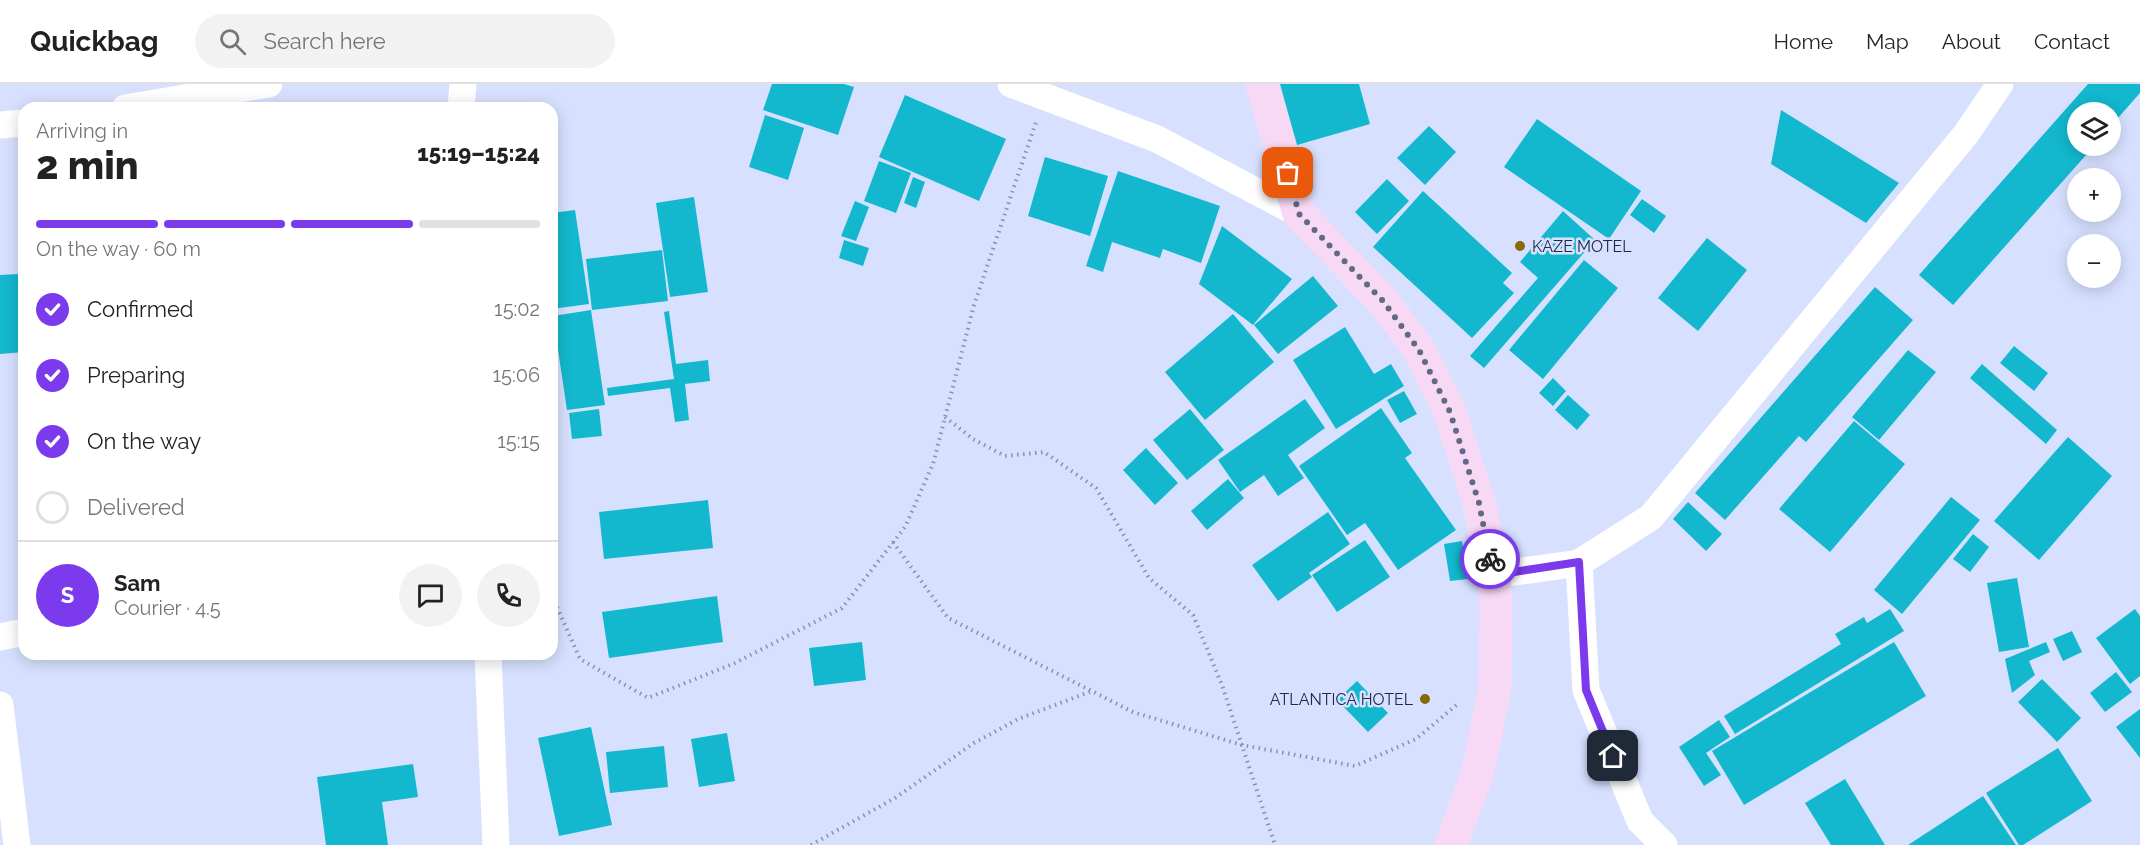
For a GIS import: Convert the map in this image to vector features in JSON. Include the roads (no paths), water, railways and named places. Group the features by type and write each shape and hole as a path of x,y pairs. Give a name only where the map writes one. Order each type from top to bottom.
{"main road":[{"path":"1262,84 1299,214 1383,301 1419,350 1450,412 1479,503 1494,575 1495,688 1478,772 1451,845"}],"street":[{"path":"161,102 269,84"},
{"path":"462,102 463,84"},
{"path":"1011,84 1157,139 1299,214"},
{"path":"1494,575 1579,562 1651,517 1966,135 2001,84"},
{"path":"0,125 18,124"},
{"path":"1579,562 1586,690 1640,821 1664,845"},
{"path":"0,637 18,633"},
{"path":"488,660 496,845"},
{"path":"0,705 17,845"}],"place":[{"name":"KAZE MOTEL","path":"1520,246"},
{"name":"ATLANTICA HOTEL","path":"1425,699"}]}
